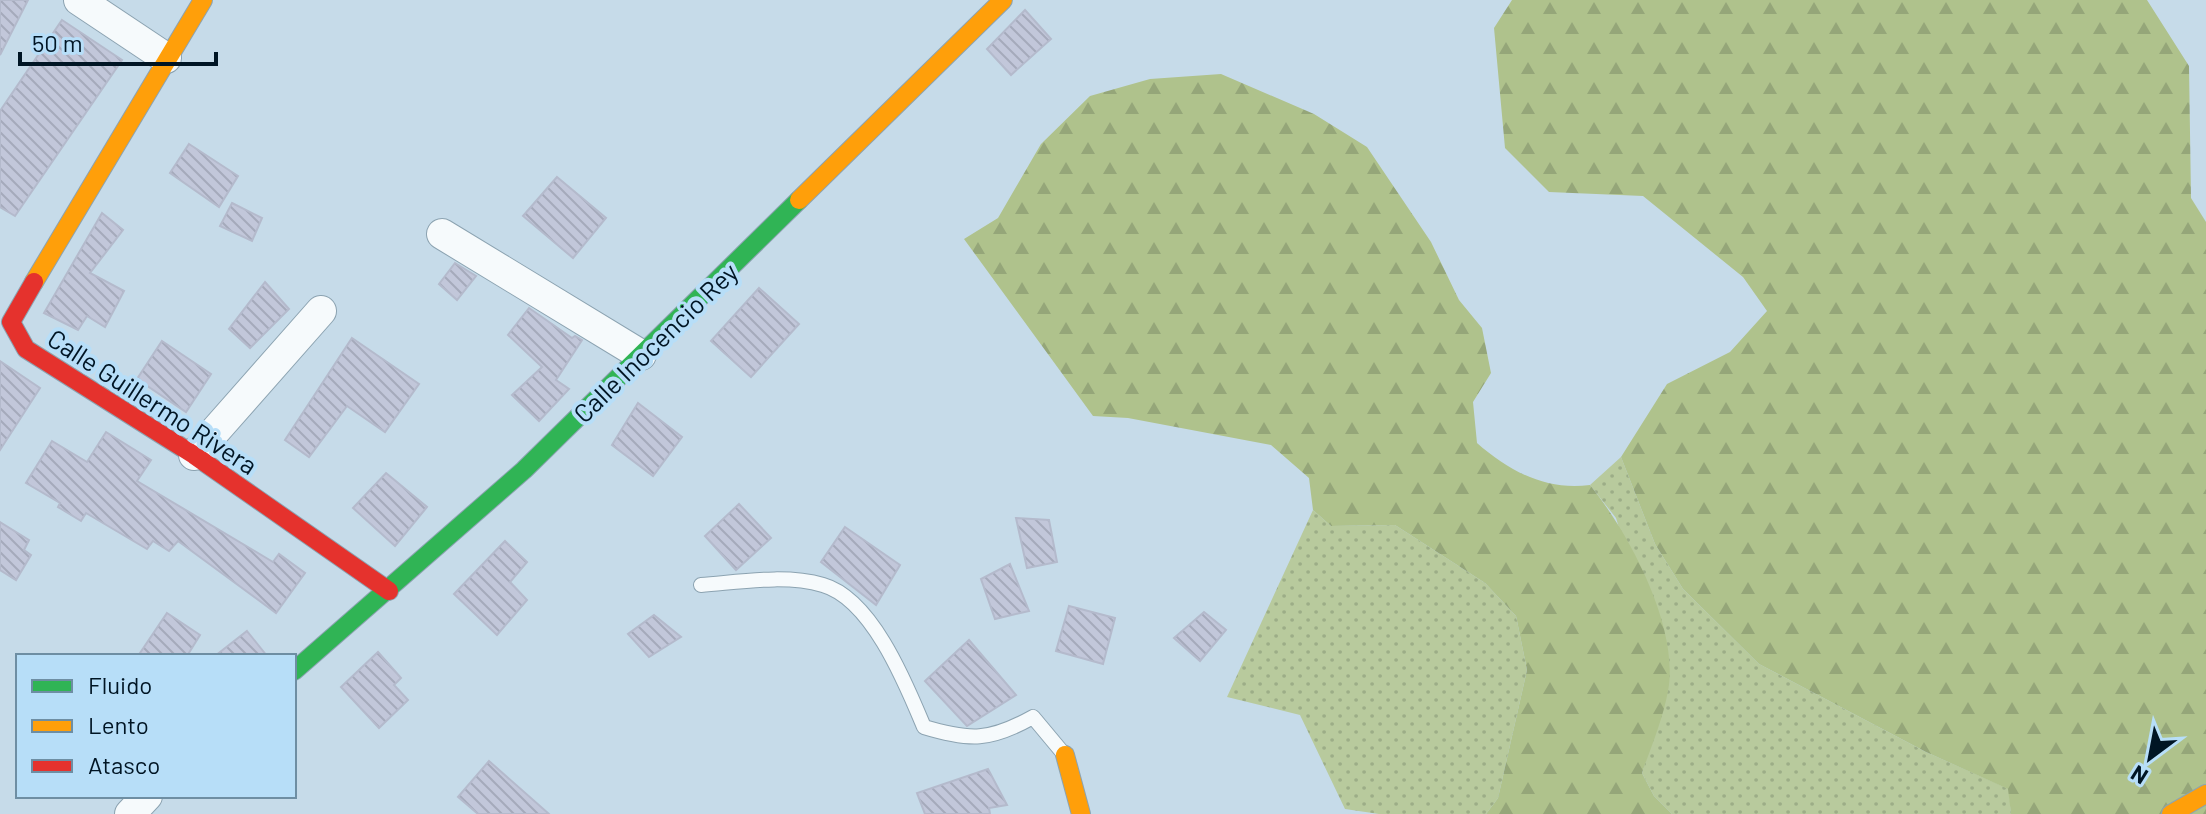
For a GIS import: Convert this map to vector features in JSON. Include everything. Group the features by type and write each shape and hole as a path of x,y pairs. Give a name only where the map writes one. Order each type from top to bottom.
{"street":[{"path":"79,0 166,58"},
{"name":"Calle Guillermo Rivera","path":"203,0 11,322 26,349 194,455 389,591"},
{"name":"Calle Inocencio Rey","path":"296,669 524,470 1003,0"},
{"path":"442,234 641,355"},
{"path":"194,455 321,311"},
{"path":"1065,755 1081,814"},
{"path":"2171,814 2206,794"},
{"path":"130,814 145,798"}],"lane":[{"path":"701,585 789,580 825,585 847,598 873,626 924,727 962,739 996,736 1033,717 1065,755"}],"green space":[{"path":"1512,0 2147,0 2189,66 2191,198 2206,222 2206,814 2011,814 2008,789 1926,752 1759,664 1683,589 1655,544 1621,457 1667,384 1730,352 1767,311 1743,277 1643,196 1549,192 1505,148 1494,28"},
{"path":"1221,74 1314,114 1367,147 1431,242 1459,300 1482,328 1491,373 1473,402 1477,443 1529,477 1558,485 1590,485 1620,529 1648,582 1666,639 1670,666 1668,691 1642,773 1654,796 1672,814 1486,814 1498,798 1527,670 1516,616 1485,583 1395,525 1331,526 1313,510 1309,478 1271,445 1128,418 1093,416 964,239 998,218 1041,144 1090,96 1150,79"},
{"path":"1621,457 1655,544 1683,589 1759,664 1926,752 2009,789 2011,814 1672,814 1654,796 1642,773 1668,689 1616,518 1590,485"},
{"path":"1313,510 1331,526 1395,525 1485,583 1516,616 1527,670 1498,798 1486,814 1379,814 1345,809 1300,715 1227,697"}],"building":[{"path":"0,0 28,0 0,55"},
{"path":"1025,10 1051,39 1011,75 987,49"},
{"path":"62,20 122,60 15,216 0,207 0,111"},
{"path":"189,144 238,176 219,207 170,173"},
{"path":"557,177 606,218 573,258 523,216"},
{"path":"232,203 262,218 252,241 220,226"},
{"path":"102,213 123,230 90,273 124,291 105,327 87,316 78,330 44,313"},
{"path":"455,263 476,276 457,300 439,284"},
{"path":"265,282 289,309 250,348 229,329"},
{"path":"759,288 799,324 751,377 711,341"},
{"path":"529,308 572,338 575,336 582,340 556,380 569,389 539,421 512,395 542,367 508,335"},
{"path":"352,338 419,384 385,432 347,406 309,457 285,440"},
{"path":"162,341 211,374 186,412 137,379"},
{"path":"0,361 40,388 0,450"},
{"path":"638,403 682,437 653,476 612,445"},
{"path":"106,432 151,460 137,481 273,562 279,554 305,573 276,613 178,541 169,551 153,541 147,549 86,513 81,521 58,507 60,503 26,483 52,441 87,462"},
{"path":"386,473 427,507 395,546 353,508"},
{"path":"739,504 771,538 736,570 705,536"},
{"path":"1016,518 1049,520 1057,562 1027,568"},
{"path":"0,522 29,540 24,550 31,555 16,580 0,570"},
{"path":"845,527 900,565 876,605 821,562"},
{"path":"505,541 527,562 510,582 527,600 497,635 454,594"},
{"path":"1010,564 1029,611 995,619 981,579"},
{"path":"1069,606 1115,618 1103,664 1056,651"},
{"path":"1204,612 1226,630 1200,661 1174,638"},
{"path":"167,613 200,635 188,654 139,654"},
{"path":"654,615 681,637 649,657 628,634"},
{"path":"247,631 265,654 218,654"},
{"path":"969,640 1016,695 967,726 925,681"},
{"path":"378,652 401,678 394,685 408,700 379,728 341,687"},
{"path":"489,761 549,814 478,814 458,797"},
{"path":"988,769 1007,805 989,808 990,814 925,814 917,793"}],"traffic: fast":[{"path":"296,669 524,470 799,200"}],"traffic: slow":[{"path":"34,282 203,0"},
{"path":"799,200 1003,0"},
{"path":"1065,755 1081,814"},
{"path":"2171,814 2206,794"}],"traffic: jam":[{"path":"34,282 11,322 26,349 194,455 389,591"}]}
